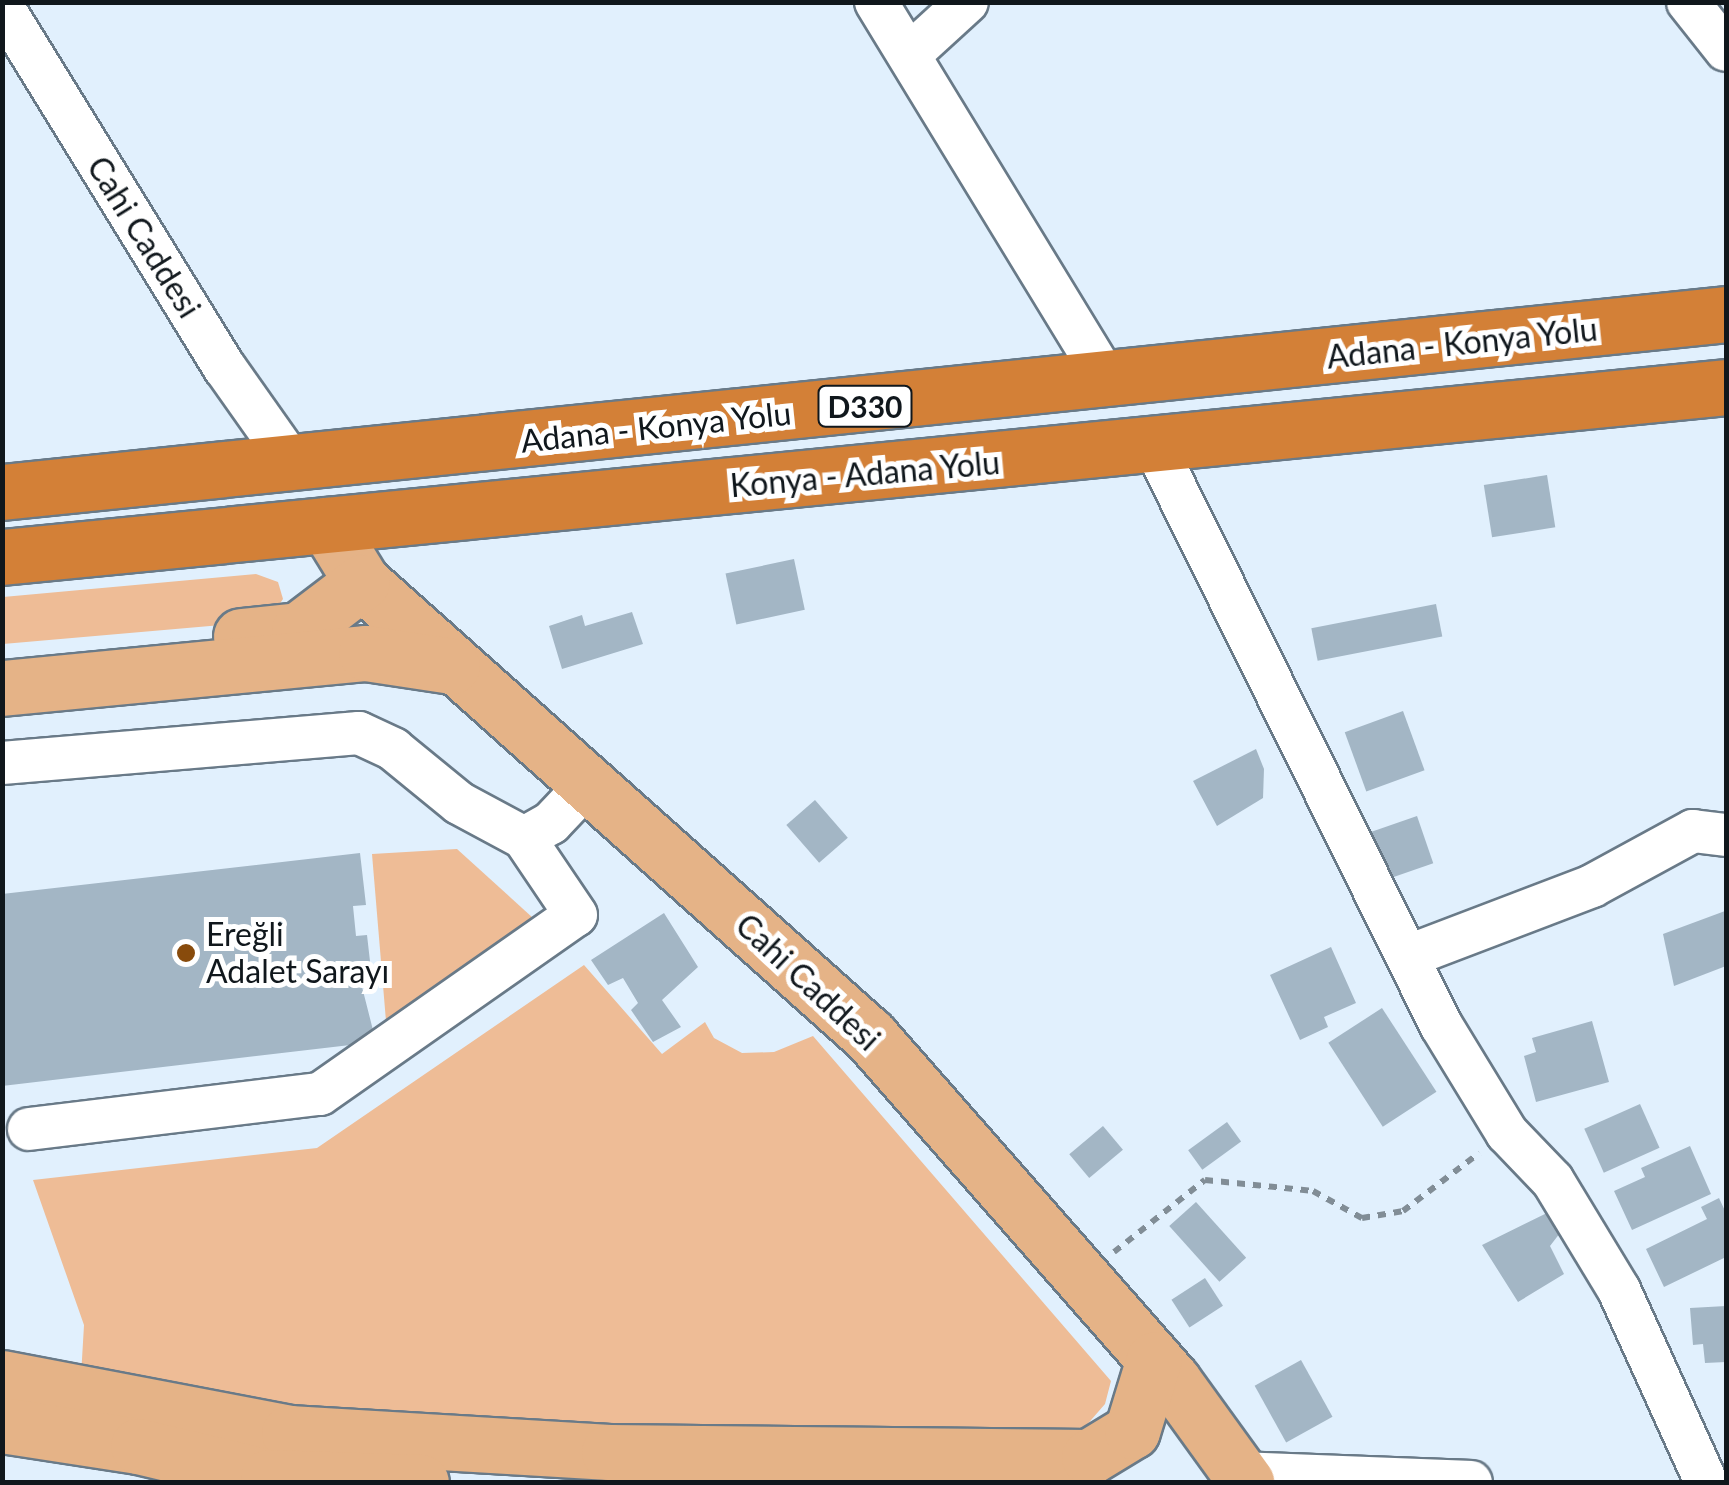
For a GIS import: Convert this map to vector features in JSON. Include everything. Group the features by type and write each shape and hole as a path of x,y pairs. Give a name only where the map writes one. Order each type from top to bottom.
{"highway":[{"name":"Adana - Konya Yolu","path":"2,492 1108,382 1726,314"},
{"name":"Konya - Adana Yolu","path":"2,557 1156,447 1726,388"},
{"path":"292,463 327,525"}],"main road":[{"name":"Cahi Caddesi","path":"327,525 362,582 870,1036 1154,1358 1242,1478"},
{"path":"2,661 299,630 362,582"},
{"path":"2,688 366,653 452,666"},
{"path":"2,1378 289,1433 609,1452 1089,1458 1132,1431 1154,1358"},
{"path":"2,1425 138,1446 268,1477 421,1482"}],"street":[{"path":"876,2 1108,382"},
{"path":"910,54 967,2"},
{"path":"1688,2 1726,50"},
{"name":"Cahi Caddesi","path":"2,6 225,368 292,463"},
{"path":"1156,447 1441,1024 1507,1133 1553,1181 1620,1290 1711,1462"},
{"path":"2,763 359,732 393,749 459,804 524,838 576,915 320,1094 28,1129"},
{"path":"524,838 551,823 588,784"},
{"path":"1410,956 1592,886 1694,831 1726,834"},
{"path":"1242,1478 1471,1482"}],"path":[{"path":"1082,1277 1206,1180 1313,1190 1362,1218 1402,1212 1507,1133"}],"shaded area":[{"path":"256,574 278,582 283,599 268,621 3,644 3,597"},
{"path":"457,849 533,918 386,1021 372,854"},
{"path":"584,965 662,1054 705,1022 714,1038 742,1053 774,1052 813,1036 1111,1381 1105,1404 1085,1427 1061,1440 289,1416 81,1376 84,1325 33,1180 317,1148"}],"building":[{"path":"1547,475 1555,527 1492,537 1484,485"},
{"path":"794,559 805,610 736,624 726,574"},
{"path":"1436,604 1442,636 1318,661 1311,628"},
{"path":"632,612 643,644 562,669 549,626 582,615 585,626"},
{"path":"1403,711 1425,770 1366,791 1345,732"},
{"path":"1256,749 1264,769 1263,798 1217,826 1193,781"},
{"path":"815,800 848,838 819,863 786,825"},
{"path":"1417,816 1433,863 1388,879 1372,832"},
{"name":"Ereğli Adalet Sarayı","path":"360,853 366,905 353,906 356,936 367,935 371,970 358,971 376,1042 2,1086 2,894"},
{"path":"1725,911 1726,966 1674,986 1663,934"},
{"path":"664,913 698,967 662,1000 681,1027 653,1042 631,1010 638,1003 623,978 608,985 591,960"},
{"path":"1331,947 1356,1003 1324,1017 1328,1027 1300,1040 1270,975"},
{"path":"1382,1008 1436,1092 1383,1127 1328,1043"},
{"path":"1592,1021 1609,1082 1536,1102 1524,1056 1536,1052 1532,1038"},
{"path":"1640,1104 1660,1148 1604,1173 1584,1129"},
{"path":"1227,1122 1241,1141 1202,1170 1188,1150"},
{"path":"1103,1126 1123,1150 1089,1178 1069,1154"},
{"path":"1690,1146 1711,1194 1632,1230 1614,1191 1645,1177 1641,1168"},
{"path":"1719,1198 1726,1213 1726,1257 1664,1287 1646,1249 1707,1219 1701,1207"},
{"path":"1196,1202 1246,1258 1219,1282 1169,1226"},
{"path":"1551,1211 1560,1233 1550,1246 1564,1274 1518,1302 1482,1245"},
{"path":"1205,1278 1223,1306 1189,1327 1171,1300"},
{"path":"1726,1306 1726,1362 1705,1363 1703,1344 1693,1345 1690,1308"},
{"path":"1301,1360 1333,1417 1286,1443 1255,1386"}],"place":[{"name":"Ereğli Adalet Sarayı","path":"186,953"}]}
